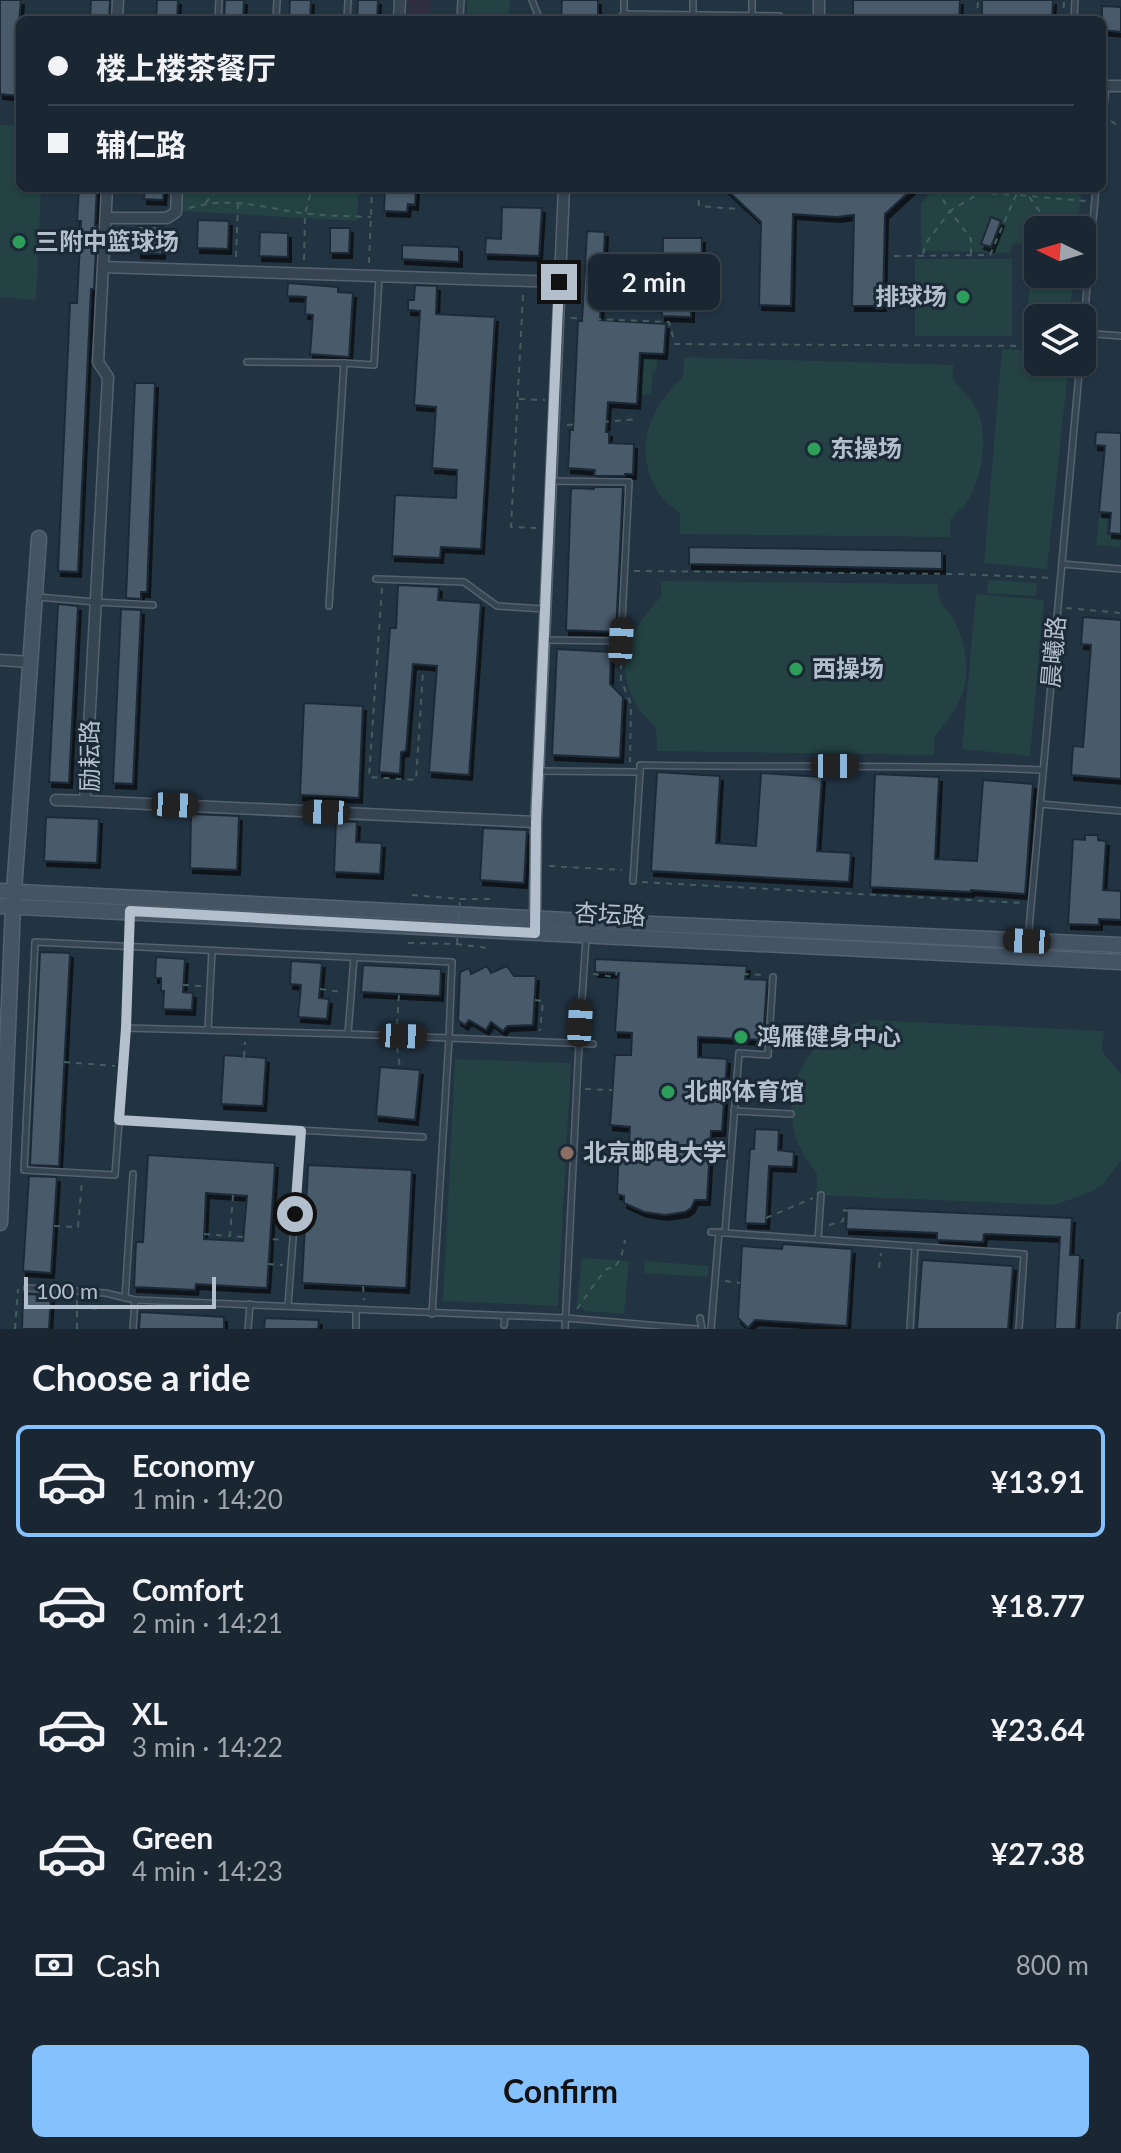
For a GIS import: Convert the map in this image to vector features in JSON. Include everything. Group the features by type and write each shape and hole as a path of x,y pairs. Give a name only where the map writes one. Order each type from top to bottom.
{"street":[{"name":"励耘路","path":"107,192 98,362 108,377 85,801 536,822"},
{"path":"106,218 167,218 176,212 177,192"},
{"path":"535,926 536,822 564,192"},
{"path":"103,267 559,282"},
{"path":"0,1223 7,899 39,538"},
{"path":"0,660 30,662"},
{"path":"56,800 85,801"},
{"name":"杏坛路","path":"7,899 535,926 1121,962"},
{"name":"杏坛路","path":"587,929 1121,945"}],"lane":[{"path":"624,0 624,14"},
{"path":"693,0 693,15"},
{"path":"752,0 752,16"},
{"path":"622,16 780,16"},
{"path":"1086,304 1096,192"},
{"path":"247,362 374,365 374,276"},
{"path":"1096,334 1121,336"},
{"path":"329,606 344,363"},
{"name":"晨曦路","path":"1027,941 1079,376"},
{"path":"545,639 621,641 629,482 552,481"},
{"path":"1062,564 1121,569"},
{"path":"379,579 464,582 497,606 546,609"},
{"path":"34,596 153,605"},
{"path":"633,881 640,765 1043,770"},
{"path":"539,771 640,772"},
{"path":"1040,804 1121,811"},
{"path":"130,904 128,947 126,1028 115,1175 24,1170 35,942 128,947 452,962 432,1314"},
{"path":"565,1329 587,929"},
{"path":"208,1030 212,951"},
{"path":"348,1034 354,957"},
{"path":"711,1329 718,1232 739,1053 768,1055 773,977"},
{"path":"126,1028 593,1044"},
{"path":"734,1111 791,1114"},
{"path":"119,1120 423,1137"},
{"path":"288,1306 301,1131"},
{"path":"125,1298 133,1174"},
{"path":"818,1239 821,1195"},
{"path":"718,1232 1024,1254 1019,1329"},
{"path":"910,1329 915,1246"},
{"path":"27,1288 105,1293 135,1300 505,1317 566,1317 695,1329 700,1318"},
{"path":"133,1329 135,1300"},
{"path":"248,1329 250,1304"},
{"path":"356,1309 356,1329"},
{"path":"1120,1329 1121,1316"},
{"path":"504,1325 505,1317"}],"path":[{"path":"205,204 216,192"},
{"path":"304,261 305,214 311,192"},
{"path":"372,192 374,276"},
{"path":"698,192 699,206 737,209"},
{"path":"938,192 971,239 971,255"},
{"path":"923,256 926,243 950,211 980,193 1095,202"},
{"path":"894,256 990,255 1016,195"},
{"path":"1029,196 1044,216"},
{"path":"176,212 205,204 238,203 305,214 371,217"},
{"path":"236,257 238,203"},
{"path":"524,280 511,527 549,529"},
{"path":"558,318 669,322 675,344 1024,346"},
{"path":"518,399 555,400"},
{"path":"554,426 639,419"},
{"path":"625,571 1061,578"},
{"path":"379,579 369,777 416,780 423,672"},
{"path":"1058,607 1121,613"},
{"path":"621,641 621,680 631,704 630,772"},
{"path":"536,866 634,871"},
{"path":"633,881 1031,904"},
{"path":"412,895 493,899"},
{"path":"457,944 460,899"},
{"path":"408,943 488,948"},
{"path":"584,963 594,976 615,977 619,968 773,977"},
{"path":"183,985 210,987"},
{"path":"320,989 352,993"},
{"path":"399,994 396,1036 400,1068"},
{"path":"535,1000 543,1001 540,1041"},
{"path":"244,1057 246,1031"},
{"path":"64,1062 123,1066"},
{"path":"577,1089 612,1090"},
{"path":"54,1226 78,1227 83,1173"},
{"path":"230,1236 233,1195"},
{"path":"766,1218 821,1195"},
{"path":"819,1228 843,1221 844,1210 852,1212"},
{"path":"204,1234 293,1241"},
{"path":"566,1317 577,1308 601,1274 614,1268 621,1258 625,1240"},
{"path":"879,1268 882,1243"},
{"path":"268,1264 291,1266"},
{"path":"715,1280 740,1283"},
{"path":"363,1286 365,1310"},
{"path":"15,1329 17,1289 27,1288"},
{"path":"77,1329 79,1308 102,1309"}],"shaded area":[{"path":"431,0 430,16 409,16 409,3 402,2"}],"green space":[{"path":"467,0 510,0 506,16 467,16"},
{"name":"三附中篮球场","path":"0,125 16,125 16,192 41,192 36,300 0,297"},
{"path":"183,192 359,192 357,221 181,211"},
{"path":"930,192 1081,192 1079,216 1024,216 1024,244 1013,243 1010,253 921,251 921,203"},
{"name":"排球场","path":"915,259 1012,259 1012,336 915,336"},
{"path":"1029,288 1072,288 1071,304 1028,304"},
{"path":"1002,349 1024,350 1024,376 1068,376 1047,569 984,563"},
{"path":"643,357 658,358 651,395 640,394"},
{"name":"东操场","path":"684,357 953,365 953,380 979,415 983,447 977,481 966,503 951,518 950,537 680,534 680,514 663,499 652,480 646,448 653,417 683,377"},
{"path":"1099,516 1108,517 1106,535 1121,537 1120,547 1096,545"},
{"path":"988,580 1037,583 1036,596 987,593"},
{"name":"西操场","path":"661,581 937,584 941,601 961,638 966,668 962,696 935,735 934,755 657,751 656,728 631,695 626,679 626,662 636,629 661,597"},
{"path":"976,594 1044,600 1030,756 962,749"},
{"path":"871,1020 1104,1031 1102,1051 1121,1074 1121,1161 1103,1184 1091,1192 1054,1205 816,1195 817,1174 805,1157 792,1120 795,1083 814,1049 830,1035 844,1027"},
{"path":"455,1059 571,1063 558,1306 443,1301"},
{"path":"582,1258 629,1261 624,1314 585,1311 577,1304"},
{"path":"645,1261 709,1266 708,1277 644,1273"}],"building":[{"path":"0,0 21,0 20,16 16,16 16,96 0,94"},
{"path":"91,0 110,0 109,16 90,16"},
{"path":"157,0 178,0 177,16 156,16"},
{"path":"225,0 244,0 243,16 224,16"},
{"path":"290,0 311,0 310,16 289,16"},
{"path":"358,0 378,0 377,16 357,16"},
{"path":"562,0 598,0 598,16 561,16"},
{"path":"853,0 960,0 959,16 853,16"},
{"path":"982,0 1053,0 1052,16 982,16"},
{"path":"1102,6 1121,7 1121,32 1106,30 1106,16 1102,16"},
{"path":"79,192 97,192 78,572 58,571 70,303 77,303 81,221 77,221"},
{"path":"145,192 164,192 163,200 144,199"},
{"path":"385,192 416,192 415,205 408,204 407,212 384,211"},
{"path":"729,192 909,192 885,214 883,306 852,306 854,215 793,214 791,306 759,305 761,222"},
{"path":"502,207 542,208 539,256 485,254 486,238 501,239"},
{"path":"991,217 1001,221 991,247 981,244"},
{"path":"198,220 229,221 228,249 197,248"},
{"path":"138,226 163,226 162,254 138,253"},
{"path":"330,228 350,228 349,253 330,253"},
{"path":"587,231 605,232 600,320 666,324 664,354 640,353 637,404 608,402 606,432 609,432 609,443 634,444 633,474 625,476 594,476 595,470 568,468"},
{"path":"260,232 288,233 288,257 259,256"},
{"path":"663,238 702,238 701,305 691,304 691,317 662,316"},
{"path":"402,245 459,247 459,262 402,259"},
{"path":"288,283 338,287 338,292 353,293 349,357 310,354 313,315 305,314 306,297 287,296"},
{"path":"415,285 437,286 436,314 495,317 481,549 441,547 440,558 392,556 395,495 456,498 457,470 432,468 436,407 414,405 420,311 408,310 408,300 414,300"},
{"path":"135,383 155,383 147,592 141,592 141,599 126,598"},
{"path":"1096,432 1121,433 1121,534 1109,533 1111,513 1099,512 1105,446 1095,445"},
{"path":"623,487 616,632 566,630 571,488"},
{"path":"689,547 942,551 942,569 689,564"},
{"path":"398,585 439,587 438,600 481,603 469,775 429,772 437,666 413,664 406,751 401,752 400,774 379,772 390,628 396,628"},
{"path":"58,604 78,606 69,783 49,782"},
{"path":"121,609 141,610 133,784 113,783"},
{"path":"1083,617 1121,620 1121,779 1071,775 1073,746 1083,747 1091,645 1081,644"},
{"path":"557,649 611,652 610,684 623,697 620,758 552,755"},
{"path":"304,703 363,706 359,798 300,795"},
{"path":"657,772 720,776 716,843 756,846 761,773 822,777 817,851 851,853 849,882 651,871"},
{"path":"875,774 939,777 935,859 977,861 983,780 1033,784 1025,894 870,887"},
{"path":"191,814 239,816 237,870 190,868"},
{"path":"46,817 99,819 97,863 44,861"},
{"path":"336,821 357,822 356,842 382,843 380,874 334,872"},
{"path":"483,828 527,830 524,883 480,880"},
{"path":"1085,835 1098,835 1098,840 1106,841 1103,890 1121,891 1121,920 1099,919 1099,925 1068,924 1073,839 1085,840"},
{"path":"40,952 70,953 59,1166 30,1165"},
{"path":"156,957 185,959 183,992 193,993 192,1010 163,1009 161,978 155,978"},
{"name":"北邮体育馆","path":"595,959 747,966 745,979 767,980 763,1040 698,1037 698,1057 727,1059 722,1131 711,1131 707,1200 695,1200 685,1212 665,1215 644,1212 624,1203 624,1196 617,1194 619,1146 629,1146 630,1127 610,1125 615,1055 631,1055 632,1033 615,1032 619,973 595,972"},
{"path":"291,961 322,963 319,998 329,999 327,1019 298,1017 301,985 290,984"},
{"path":"363,965 441,969 440,996 361,992"},
{"path":"487,966 491,973 507,966 514,976 536,976 533,1025 507,1026 503,1031 491,1022 486,1030 469,1020 465,1025 458,1020 460,972 469,968 471,974"},
{"path":"224,1055 266,1058 263,1106 221,1104"},
{"path":"380,1067 420,1070 415,1120 376,1116"},
{"path":"755,1129 779,1130 778,1150 794,1152 793,1167 769,1166 766,1224 745,1223 750,1149 754,1149"},
{"path":"148,1155 275,1163 267,1288 196,1284 195,1290 134,1287 136,1242 143,1242","holes":["206,1193 247,1196 243,1241 204,1239"]},
{"path":"308,1165 412,1170 406,1288 302,1283"},
{"path":"29,1176 57,1177 51,1273 23,1271"},
{"path":"847,1208 1072,1218 1070,1255 1080,1255 1076,1329 1055,1329 1060,1237 984,1234 983,1242 937,1240 937,1233 846,1229"},
{"path":"783,1244 852,1249 847,1326 755,1320 748,1328 738,1318 742,1246 782,1249"},
{"path":"922,1260 1013,1266 1008,1329 917,1329"},
{"path":"23,1294 51,1295 49,1329 22,1329"},
{"path":"140,1312 224,1317 224,1329 139,1329"},
{"path":"265,1318 319,1320 318,1329 264,1329"}],"place":[{"name":"三附中篮球场","path":"19,242"},
{"name":"排球场","path":"963,297"},
{"name":"东操场","path":"814,449"},
{"name":"西操场","path":"796,669"},
{"name":"鸿雁健身中心","path":"741,1037"},
{"name":"北邮体育馆","path":"668,1092"},
{"name":"北京邮电大学","path":"567,1153"}],"route":[{"path":"295,1214 301,1131 119,1120 130,911 535,933 536,822 559,282"}]}
